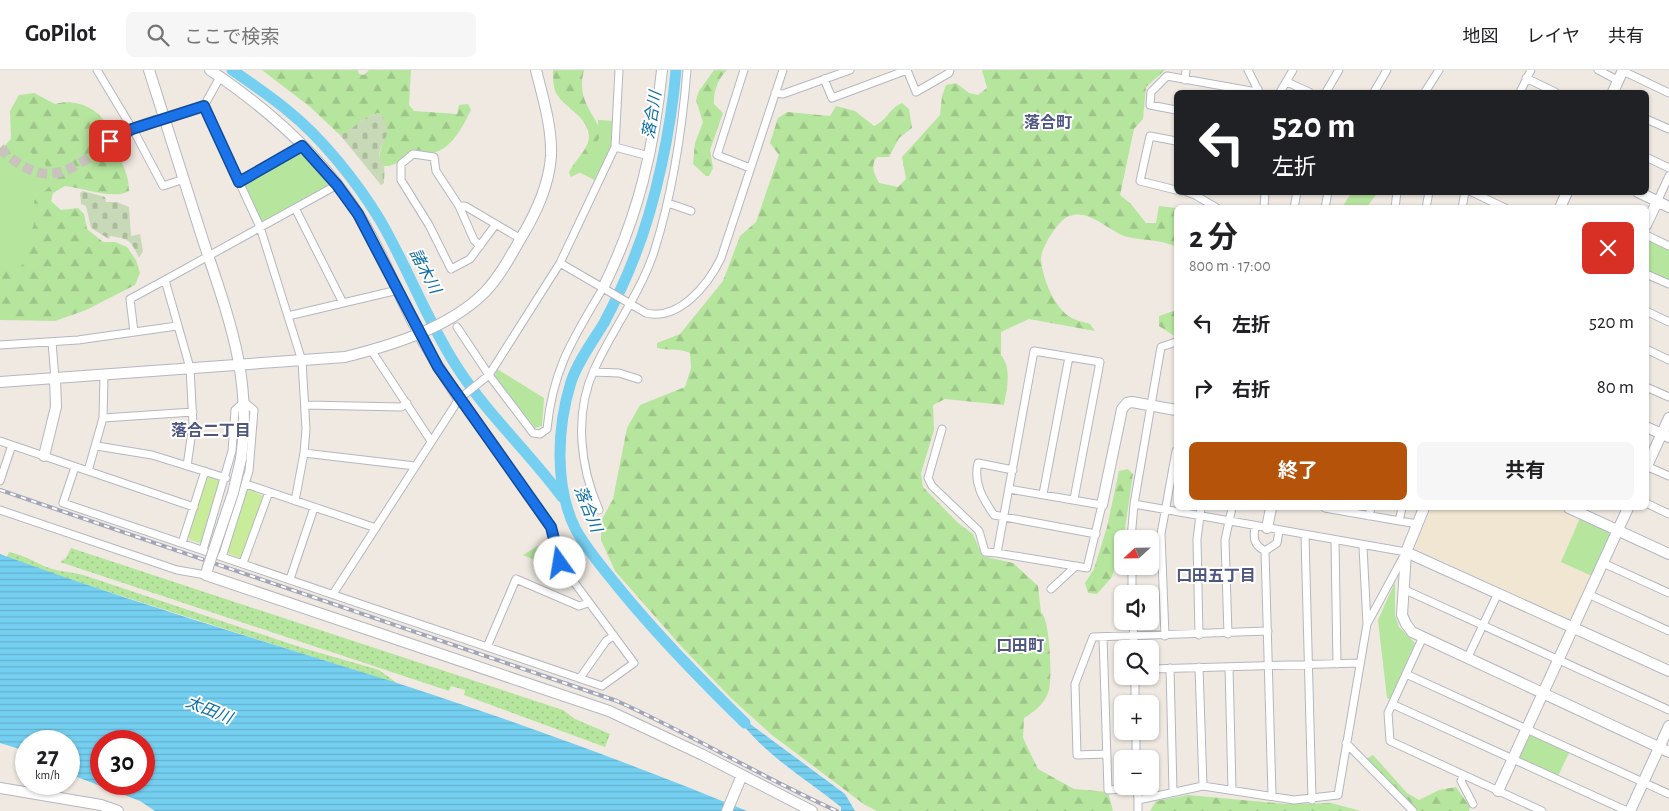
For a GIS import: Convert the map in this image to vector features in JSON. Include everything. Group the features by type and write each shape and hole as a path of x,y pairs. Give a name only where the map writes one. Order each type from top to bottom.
{"street":[{"path":"97,70 163,186 184,179"},
{"path":"149,70 241,366 244,402 241,459 233,493 207,571"},
{"path":"74,467 63,503 602,686 634,663 560,563 551,527 460,397 421,332 376,244 337,185 302,146 246,94 210,70"},
{"path":"0,382 241,366 344,356 371,350 421,332 462,312 485,292 497,278 521,239 540,202 551,156 550,130 536,70"},
{"path":"333,594 460,397 487,377 560,263 615,147 619,70"},
{"path":"457,327 487,377 533,433 540,434 547,429 555,379 568,347 605,289 632,223 655,129 662,70"},
{"path":"599,510 585,473 582,446 583,414 593,372 653,254 668,203 682,135 687,70"},
{"path":"744,70 717,155 750,168"},
{"path":"560,263 646,313 664,314 705,286 720,258 783,70"},
{"path":"775,93 783,94 850,70"},
{"path":"824,79 832,98 907,70 916,92 949,74 950,70"},
{"path":"1185,80 1186,70"},
{"path":"1248,70 1255,90"},
{"path":"1281,90 1293,70"},
{"path":"1327,90 1338,70"},
{"path":"1375,90 1388,70"},
{"path":"1426,90 1439,70"},
{"path":"1521,90 1531,70"},
{"path":"1598,70 1622,74 1669,93"},
{"path":"1614,90 1622,74"},
{"path":"1174,110 1150,105 1151,92 1167,76 1249,90"},
{"path":"110,141 132,129 204,106 220,77"},
{"path":"1526,78 1551,90"},
{"path":"1287,82 1305,90"},
{"path":"204,106 260,227 302,361 306,405 304,453 294,501"},
{"path":"1649,120 1669,129"},
{"path":"1174,141 1150,136 1140,181 1174,190"},
{"path":"239,182 302,146"},
{"path":"615,147 649,156"},
{"path":"480,246 474,240 460,206 436,172 434,157 413,154 401,164 401,180 429,225 450,269 470,260 496,224"},
{"path":"1649,159 1669,168"},
{"path":"1649,219 1669,176"},
{"path":"134,332 130,299 337,185"},
{"path":"1197,195 1212,205"},
{"path":"1478,195 1497,205"},
{"path":"1644,195 1669,207"},
{"path":"668,203 691,211"},
{"path":"460,206 465,206 521,239"},
{"path":"295,208 343,303"},
{"path":"1649,236 1669,246"},
{"path":"1649,275 1669,284"},
{"path":"165,280 190,368 193,412 191,446 187,466"},
{"path":"288,316 398,290"},
{"path":"1649,312 1669,322"},
{"path":"0,345 52,342 177,326"},
{"path":"44,456 56,407 52,342"},
{"path":"1132,530 1134,504 1161,347 1174,343"},
{"path":"371,350 432,441"},
{"path":"1649,350 1669,360"},
{"path":"997,553 1034,351 1100,362 1074,499"},
{"path":"1043,494 1069,357"},
{"path":"593,372 619,373 638,379"},
{"path":"88,471 97,446 103,418 104,375"},
{"path":"1649,388 1669,397"},
{"path":"203,550 226,478 232,451 235,410 244,402"},
{"path":"222,557 246,484 252,444 254,410 244,402"},
{"path":"942,429 928,478 932,486 978,531 986,552 1088,568 1122,408 1127,403 1132,402 1174,410"},
{"path":"306,405 401,406 406,404"},
{"path":"103,418 193,412"},
{"path":"1649,462 1665,436 1669,418"},
{"path":"1649,428 1665,436"},
{"path":"0,441 194,507"},
{"path":"0,481 12,445"},
{"path":"97,446 152,455 226,478"},
{"path":"304,453 415,466"},
{"path":"1165,636 1161,534 1174,461"},
{"path":"1012,470 978,463 975,476 984,500 994,515 1096,534"},
{"path":"1649,468 1669,476"},
{"path":"182,543 205,471"},
{"path":"246,484 376,528"},
{"path":"1009,489 1102,505"},
{"path":"244,563 269,492"},
{"path":"1134,504 1363,547 1406,552 1574,626 1669,671"},
{"path":"1649,504 1669,514"},
{"path":"290,579 314,508"},
{"path":"0,510 178,570 207,571 609,711 740,780 812,811"},
{"path":"1198,635 1197,539 1201,510"},
{"path":"1228,634 1225,540 1232,510"},
{"path":"1267,528 1271,510"},
{"path":"1345,510 1417,524"},
{"path":"1369,516 1370,510"},
{"path":"1399,520 1402,510"},
{"path":"1367,624 1406,552 1423,510"},
{"path":"1573,510 1669,554"},
{"path":"1498,791 1627,510"},
{"path":"1255,526 1253,538 1257,547 1265,552"},
{"path":"1265,552 1277,543 1279,531"},
{"path":"1305,536 1312,800"},
{"path":"1335,542 1337,664"},
{"path":"1138,800 1203,786 1272,795 1294,800 1312,800 1338,795 1367,624 1363,547"},
{"path":"1265,552 1272,795"},
{"path":"1406,552 1402,615 1406,624 1422,639 1664,750"},
{"path":"1603,563 1669,593"},
{"path":"1051,589 1076,566"},
{"path":"487,647 516,579 579,606 588,603"},
{"path":"1404,590 1669,710"},
{"path":"1467,659 1498,593"},
{"path":"1588,594 1669,631"},
{"path":"1133,630 1133,640"},
{"path":"1106,754 1077,755 1075,684 1093,637 1268,632"},
{"path":"580,678 606,640 613,636"},
{"path":"1103,638 1108,790 1114,789"},
{"path":"1422,639 1388,713 1390,741 1542,811"},
{"path":"1159,669 1360,663"},
{"path":"1229,666 1232,790"},
{"path":"1199,667 1203,786"},
{"path":"1170,668 1173,791"},
{"path":"1406,674 1669,794"},
{"path":"1392,704 1629,811 1643,782 1664,750 1669,726"},
{"path":"1346,743 1413,811"},
{"path":"1463,775 1461,781 1473,804"},
{"path":"727,811 740,780"},
{"path":"0,788 101,805 118,811"},
{"path":"1138,795 1138,811"}],"shaded area":[{"path":"1431,510 1561,510 1580,518 1561,562 1592,576 1572,618 1568,619 1416,549 1414,546"}],"green space":[{"path":"262,70 358,70 359,74 364,75 369,70 411,70 409,105 414,111 457,114 459,105 468,104 471,110 453,140 442,149 436,152 413,150 396,163 384,166 379,159 386,126 380,113 369,116 340,135 309,106"},
{"path":"553,70 584,70 582,90 584,98 605,139 587,169 571,177 569,173 587,146 588,129 585,123 556,93"},
{"path":"714,70 727,70 719,81 714,95 714,104 723,113 710,150 713,168 709,176 706,176 693,164 695,143 703,122 696,100 699,91"},
{"path":"982,70 1165,70 1146,87 1143,119 1134,129 1120,195 1131,204 1146,223 1156,223 1159,206 1174,208 1174,246 1159,241 1128,237 1084,215 1069,216 1060,223 1055,228 1042,254 1044,275 1050,293 1060,308 1072,318 1090,324 1095,331 1029,319 1001,332 1001,355 1008,372 1004,405 945,399 933,405 934,430 921,473 923,487 958,523 973,534 982,556 1013,563 1038,586 1041,612 1047,626 1050,687 1041,704 1024,718 1023,738 1038,769 1074,789 1108,792 1113,811 877,811 865,805 772,735 732,699 680,645 615,571 601,540 601,521 613,499 627,428 640,405 685,387 691,368 690,353 657,348 657,343 680,334 723,281 740,236 756,222 779,155 770,143 778,118 787,112 830,116 836,106 855,111 874,126 883,120 897,105 902,103 909,109 912,128 899,138 889,157 877,157 873,167 879,183 898,187 906,179 902,157 940,115 942,96 946,85 956,83 969,93 978,95 987,88"},
{"path":"34,93 55,104 70,102 86,106 98,114 107,126 103,134 124,168 129,191 107,194 65,186 53,193 51,201 61,210 78,208 84,214 87,229 103,242 115,242 127,247 136,260 140,273 135,285 86,310 55,321 0,320 0,150 11,139 10,111 19,95"},
{"path":"380,113 387,126 386,136 379,155 384,168 384,183 381,185 340,135 369,116"},
{"path":"598,120 615,121 614,146 596,181 579,172 599,138"},
{"path":"31,152 37,161 44,162 52,177 49,187 34,201 34,224 27,242 27,260 19,268 0,270 0,175 22,156"},
{"path":"298,154 302,154 328,184 328,187 261,223 242,183"},
{"path":"83,191 105,197 106,202 117,202 129,207 131,236 140,234 143,251 139,258 129,241 110,236 109,239 91,228 86,206 81,204 80,193"},
{"path":"1350,195 1376,195 1368,205 1343,205"},
{"path":"1649,241 1669,250 1669,280 1649,271"},
{"path":"1174,311 1174,336 1159,326 1159,316"},
{"path":"497,369 544,398 542,426 535,428 495,376"},
{"path":"1128,469 1133,474 1125,530 1114,530 1114,570 1112,577 1097,594 1088,593 1085,583 1094,569 1107,527 1119,471"},
{"path":"210,477 222,481 203,544 190,540 187,536 207,478"},
{"path":"248,488 263,496 242,557 240,558 227,553"},
{"path":"1580,518 1608,532 1610,535 1592,576 1561,562"},
{"path":"549,539 557,570 523,555"},
{"path":"71,548 563,710 575,719 610,734 605,747 464,695 465,690 451,686 449,691 60,562 66,558"},
{"path":"9,552 52,569 83,575 303,648 379,670 398,684 62,577 7,557"},
{"path":"1395,582 1395,615 1399,627 1415,643 1390,699 1387,698 1378,620"},
{"path":"1533,735 1570,751 1558,776 1521,759 1520,756 1528,736"},
{"path":"1373,755 1407,793 1419,800 1439,790 1456,787 1470,807 1469,811 1416,811 1366,759"},
{"path":"1188,795 1285,804 1331,803 1361,811 1150,811 1156,801"}],"water":[{"name":"太田川","path":"0,554 148,605 485,712 617,760 747,811 155,811 140,801 124,795 155,795 155,730 90,730 90,782 80,778 80,730 15,730 15,748 0,743"},
{"path":"734,712 845,794 855,811 841,811 841,807 756,740"}],"waterway":[{"name":"諸木川","path":"232,70 300,121 326,147 350,176 380,220 436,331 457,367 481,401 562,497"},
{"name":"落合川","path":"676,70 674,93 661,166 642,237 616,299 571,382 563,418 560,457 561,476 569,513 576,530 592,555 667,643 745,723"}],"tunnel":[{"path":"0,148 30,170 56,173 82,162 111,141"}],"railway":[{"path":"0,490 617,701 837,811"}],"district":[{"name":"落合町","path":"1048,123"},
{"name":"落合二丁目","path":"211,431"},
{"name":"口田五丁目","path":"1216,576"},
{"name":"口田町","path":"1020,646"}],"route":[{"path":"110,141 132,129 204,106 239,182 302,146 320,164 358,214 376,244 418,333 438,367 551,527 560,563"}]}
